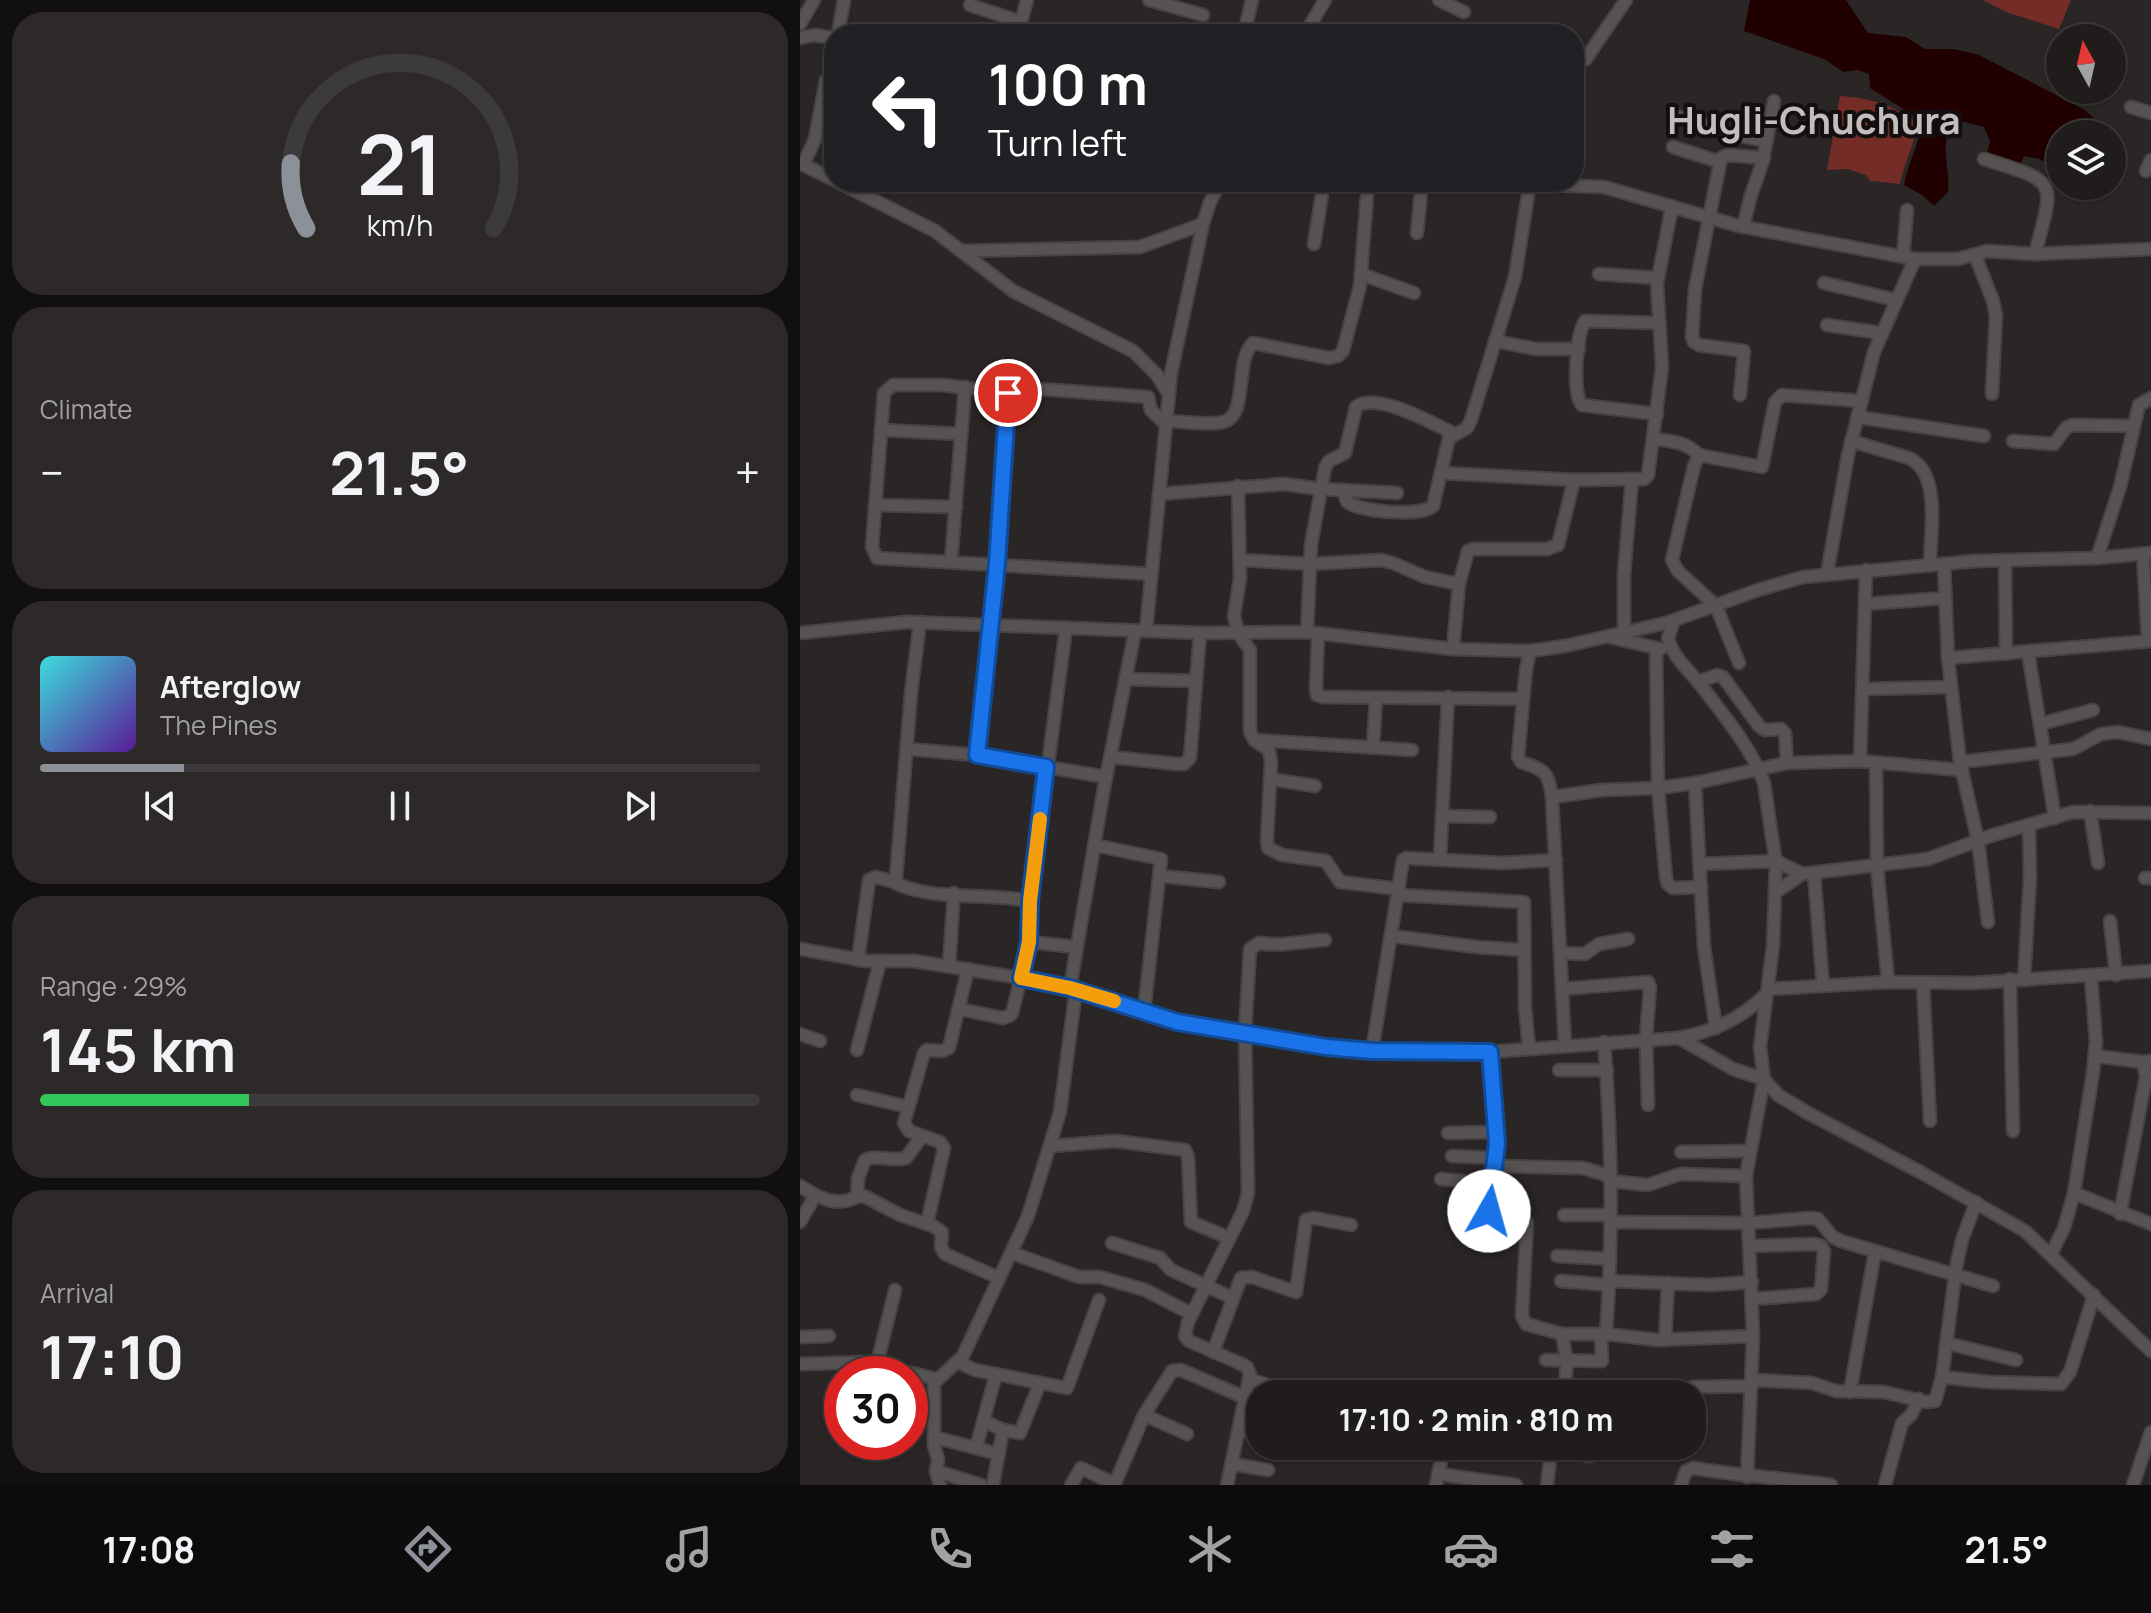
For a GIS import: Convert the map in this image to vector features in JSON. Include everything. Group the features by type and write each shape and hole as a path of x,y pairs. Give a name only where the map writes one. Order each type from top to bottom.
{"street":[{"path":"800,24 814,0"},
{"path":"839,24 844,0"},
{"path":"1021,24 1027,0"},
{"path":"1149,0 1173,3 1203,15"},
{"path":"1246,24 1252,0"},
{"path":"1311,24 1325,0"},
{"path":"1439,0 1464,12"},
{"path":"1585,60 1626,0"},
{"path":"970,5 1011,24"},
{"path":"800,38 824,35"},
{"path":"824,91 815,139 802,164 824,175"},
{"path":"1743,227 1764,158 1774,101"},
{"path":"2131,107 2151,113"},
{"path":"1679,117 1731,134 1767,141"},
{"path":"1673,147 1720,162"},
{"path":"1740,395 1744,351 1699,345 1692,337 1695,289 1723,155 1764,158"},
{"path":"1984,159 2036,175 2047,187 2048,207 2035,254"},
{"path":"1584,186 1604,187 1743,227 1909,258 1944,260 1998,251 2035,254 2151,249"},
{"path":"858,192 935,231 1013,291 1133,351 1157,375 1169,395"},
{"path":"940,1485 934,1437 934,1383 963,1356 1012,1253 1051,1146 1062,1100 1076,947 1125,679 1140,631 1151,574 1176,348 1203,224 1216,192"},
{"path":"1314,244 1322,192"},
{"path":"977,755 992,625 1008,393 1014,387 1148,397 1151,410 1166,423 1221,423 1230,420 1238,406 1244,358 1247,348 1253,343 1329,358 1343,351 1358,302 1367,192"},
{"path":"1417,233 1421,192"},
{"path":"1343,490 1347,502 1359,508 1428,510 1433,506 1449,438 1467,428 1471,420 1515,277 1529,192"},
{"path":"1441,473 1574,480 1644,479 1648,475 1662,367 1658,278 1672,206"},
{"path":"1827,574 1857,417 1881,333 1896,300 1909,258 1907,210"},
{"path":"961,251 1140,247 1203,224"},
{"path":"1975,255 1996,316 1992,394"},
{"path":"1361,274 1414,293"},
{"path":"1599,274 1658,278"},
{"path":"1824,283 1896,300"},
{"path":"1657,414 1582,405 1576,395 1579,333 1585,321 1659,323"},
{"path":"1827,325 1881,333"},
{"path":"1495,341 1536,349 1579,349"},
{"path":"1008,393 965,387 893,385 884,393 872,547 877,558 1151,574"},
{"path":"951,562 965,387"},
{"path":"1654,439 1680,442 1699,455 1762,467 1775,402 1782,395 1862,401"},
{"path":"2097,558 2120,487 2139,405 2151,398"},
{"path":"1455,434 1398,409 1369,402 1362,403 1353,414 1345,453 1329,461 1320,489 1310,564 1317,695 1376,699 1522,699"},
{"path":"1857,417 1984,436"},
{"path":"2013,441 2054,444 2072,425 2133,426"},
{"path":"881,430 961,434"},
{"path":"1851,441 1909,458 1923,468 1932,491 1930,565"},
{"path":"1699,455 1672,560 1678,571 1716,606 1739,663"},
{"path":"1624,631 1624,574 1632,479"},
{"path":"1453,649 1459,584 1468,551 1547,549 1558,545 1574,480"},
{"path":"1159,494 1284,484 1397,493"},
{"path":"1238,486 1240,560 1234,616 1238,633 1250,650 1249,724 1254,740 1269,750 1267,841 1273,852 1326,861 1340,882 1398,892 1524,902 1529,1048"},
{"path":"875,505 956,507"},
{"path":"800,633 920,622 1200,633 1312,633 1453,649 1530,651 1609,637 1674,620 1779,583 1827,574 2005,560 2147,554 2150,640 1948,658"},
{"path":"1240,560 1310,564 1381,560 1425,577 1459,584"},
{"path":"2005,560 2006,654"},
{"path":"1944,564 1951,687 1961,766 1978,841 1988,922"},
{"path":"1860,761 1866,570"},
{"path":"1866,604 1945,598"},
{"path":"1674,620 1668,638 1673,653 1698,682 1759,770 1776,861 1773,946 1760,1047 1764,1079 1746,1176 1753,1299 1747,1477"},
{"path":"891,881 896,878 920,622"},
{"path":"959,1009 1007,1017 1013,1010 1029,942 1030,901 1066,628"},
{"path":"1111,757 1184,764 1190,758 1200,633"},
{"path":"1609,637 1673,653"},
{"path":"1656,648 1658,788 1668,884 1673,888 1701,887"},
{"path":"1530,651 1522,699 1518,756 1521,762 1542,769 1548,775 1552,797 1565,1045"},
{"path":"2028,652 2055,818"},
{"path":"1698,682 1717,675 1723,677 1759,726 1765,730 1781,729 1785,733 1787,763"},
{"path":"1125,679 1196,681"},
{"path":"1863,689 1951,687"},
{"path":"1440,859 1448,697"},
{"path":"1373,747 1376,699"},
{"path":"2040,724 2093,710"},
{"path":"1552,797 1695,783 1787,763 1860,761 1961,766 2073,749 2101,734 2128,733 2151,739"},
{"path":"1254,740 1412,750"},
{"path":"908,749 977,755 1106,777"},
{"path":"1876,763 1877,866 1888,982"},
{"path":"1270,779 1315,786"},
{"path":"1695,783 1704,947 1716,1028"},
{"path":"2090,811 2098,863"},
{"path":"1776,892 1808,873 1937,857 2073,812 2151,813"},
{"path":"1442,816 1490,817"},
{"path":"2024,980 2030,877 2029,825"},
{"path":"1094,845 1161,859 1144,1012"},
{"path":"1372,1051 1403,860 1502,863 1556,860"},
{"path":"1700,864 1776,861 1808,873"},
{"path":"1808,873 1823,986"},
{"path":"1160,876 1219,882"},
{"path":"858,960 869,880 876,877 912,890 1030,901"},
{"path":"949,966 954,893"},
{"path":"2110,921 2116,975"},
{"path":"1392,936 1524,950"},
{"path":"1561,953 1585,954 1599,944 1628,939"},
{"path":"1252,1380 1249,1379 1247,1367 1189,1341 1185,1336 1192,1314 1248,1193 1245,1033 1250,949 1259,943 1280,946 1325,940"},
{"path":"1029,942 1076,947"},
{"path":"800,949 858,960 914,961 1021,978 1073,988 1177,1022 1326,1047 1372,1051 1490,1052 1678,1038 1716,1028 1754,1007 1767,991 1888,982 1973,983 2091,977 2151,971"},
{"path":"857,1050 880,961"},
{"path":"927,1224 944,1148 940,1142 909,1131 904,1126 922,1056 927,1050 949,1048 968,969"},
{"path":"2051,1254 2064,1228 2074,1193 2095,1056 2091,977"},
{"path":"2010,979 2013,1131"},
{"path":"1562,989 1648,982 1648,1105"},
{"path":"1923,982 1930,1121"},
{"path":"800,1034 820,1041"},
{"path":"1678,1038 1733,1069 1764,1079 1778,1095 1806,1112 2025,1231 2151,1351"},
{"path":"1546,1360 1602,1361 1610,1283 1611,1127 1604,1042"},
{"path":"1490,1052 1496,1132 1489,1211 1492,1215 1521,1218 1527,1223 1523,1321 1562,1334 1604,1334 1665,1340 1753,1336"},
{"path":"2095,1056 2147,1062 2120,1214"},
{"path":"1559,1070 1607,1070"},
{"path":"857,1095 908,1107"},
{"path":"1448,1133 1496,1132"},
{"path":"857,1196 858,1178 865,1160 871,1157 906,1158 922,1136"},
{"path":"1051,1146 1115,1141 1185,1150 1188,1157 1191,1222 1229,1238"},
{"path":"1681,1152 1749,1151"},
{"path":"1452,1156 1583,1168 1610,1178 1648,1185 1680,1174 1746,1176"},
{"path":"1441,1179 1492,1184"},
{"path":"800,1186 815,1196 843,1202 864,1196 900,1215 927,1224 942,1232 941,1247 945,1254 999,1278"},
{"path":"2074,1193 2151,1224"},
{"path":"800,1222 815,1196"},
{"path":"1706,1386 1812,1383 1836,1391 1884,1392 1935,1401 1942,1377 1962,1240 1976,1202"},
{"path":"1564,1215 1748,1223 1818,1219 1833,1237 1993,1286"},
{"path":"1213,1352 1238,1280 1244,1277 1296,1292 1306,1220 1314,1218 1351,1225"},
{"path":"1112,1243 1160,1258 1171,1270 1233,1298"},
{"path":"1750,1246 1814,1244 1824,1251 1821,1289 1816,1294 1753,1299"},
{"path":"1850,1392 1875,1252"},
{"path":"1012,1253 1079,1277 1107,1278 1145,1290 1192,1314"},
{"path":"1557,1256 1610,1259"},
{"path":"1561,1281 1752,1282"},
{"path":"1665,1340 1668,1283"},
{"path":"879,1356 895,1290"},
{"path":"1942,1377 2061,1384 2070,1372 2094,1295"},
{"path":"958,1362 969,1368 1064,1389 1068,1386 1099,1300"},
{"path":"1562,1334 1567,1362 1565,1380"},
{"path":"800,1337 829,1336"},
{"path":"1946,1343 2016,1360"},
{"path":"800,1364 824,1364"},
{"path":"1071,1485 1081,1468 1113,1483 1116,1481 1144,1415 1172,1371 1176,1370 1246,1398 1227,1485"},
{"path":"976,1448 996,1374"},
{"path":"928,1377 936,1379"},
{"path":"984,1421 1003,1430 1017,1433 1022,1430 1040,1383"},
{"path":"1885,1485 1902,1423 1911,1415 1919,1399"},
{"path":"1144,1415 1187,1434"},
{"path":"936,1471 989,1485 1003,1430"},
{"path":"1239,1430 1246,1431"},
{"path":"2133,1485 2151,1432"},
{"path":"934,1437 999,1454"},
{"path":"1441,1460 1437,1480 1516,1485"},
{"path":"1547,1485 1554,1460"},
{"path":"1232,1464 1268,1470"},
{"path":"1681,1485 1686,1471 1693,1468 1831,1485"}],"shaded area":[{"path":"1750,0 1846,0 1868,33 1906,37 1925,49 1954,49 1979,55 2046,90 2046,104 2073,104 2095,120 2046,120 2046,163 2024,156 2020,164 1987,153 1990,141 1984,127 1957,120 1947,137 1948,192 1934,206 1904,185 1922,121 1870,88 1869,74 1857,70 1843,72 1824,59 1744,31"},
{"path":"1983,0 2071,0 2061,24 2046,25 2006,12"},
{"path":"1840,96 1880,103 1917,123 1900,184 1870,181 1866,175 1848,169 1827,170"}],"slow traffic":[{"path":"1040,819 1030,901 1029,942 1021,978 1114,1001"}],"district":[{"name":"Hugli-Chuchura","path":"1814,121"}],"route":[{"path":"1008,393 992,625 977,755 1046,767 1030,901 1029,942 1021,978 1070,988 1177,1022 1326,1047 1372,1051 1490,1052 1497,1143 1489,1211"}]}
